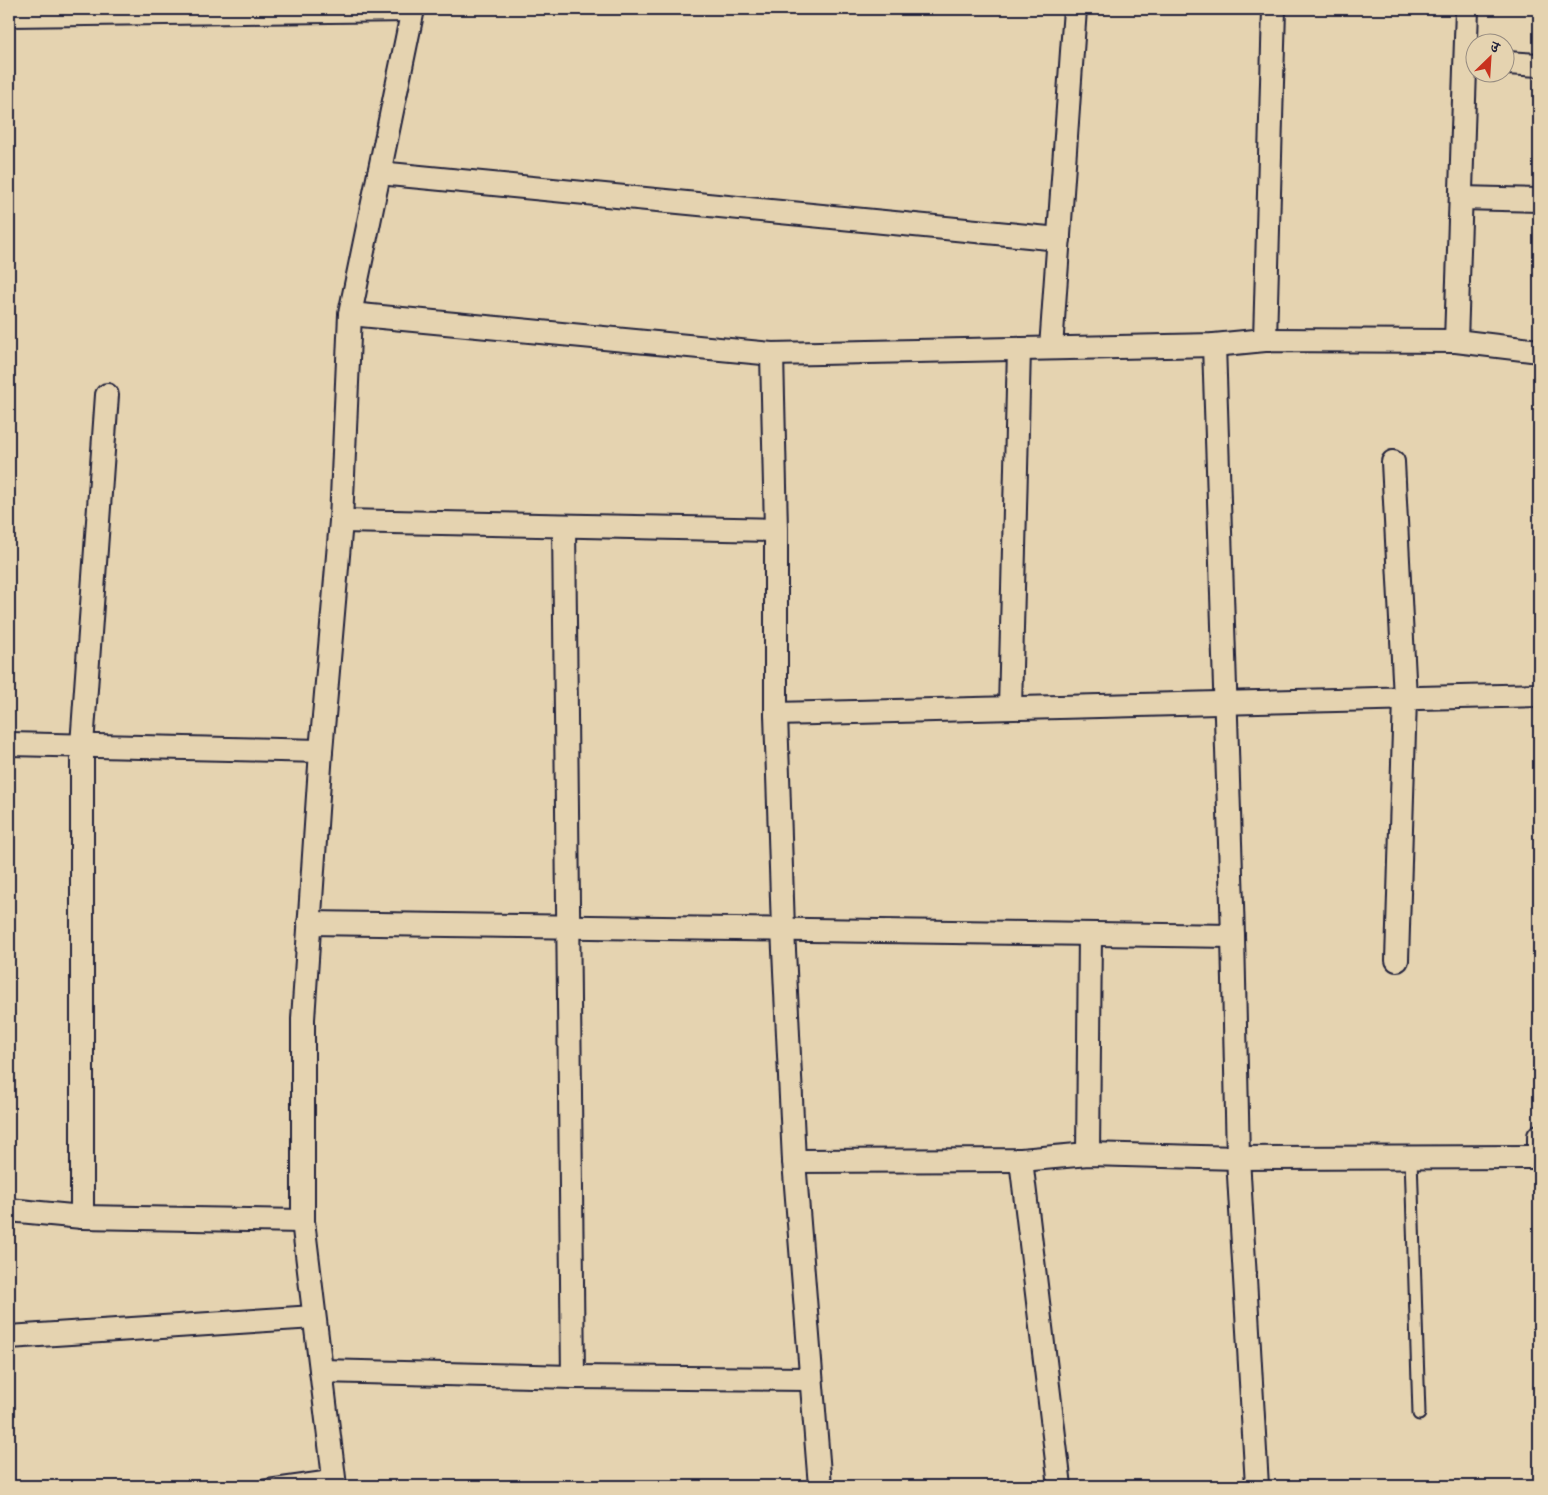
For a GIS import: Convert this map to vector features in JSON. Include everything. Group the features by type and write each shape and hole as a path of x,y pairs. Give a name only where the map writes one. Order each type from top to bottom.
{"street":[{"path":"9,14 413,9 350,314 341,521 303,1019 303,1221 335,1481"},
{"path":"1051,348 1075,9"},
{"path":"1264,340 1274,9"},
{"path":"1467,9 1469,32"},
{"path":"1516,64 1539,65"},
{"path":"1456,341 1461,198 1470,82"},
{"path":"380,173 1058,239"},
{"path":"1461,198 1539,200"},
{"path":"350,314 772,354 1214,345 1264,340 1456,341 1539,351"},
{"path":"1214,345 1233,936 1238,1158 1257,1486"},
{"path":"1010,708 1018,349"},
{"path":"772,354 776,530 776,714 783,929 794,1161 820,1486"},
{"path":"82,1216 82,745 107,395"},
{"path":"1393,462 1406,698 1397,960"},
{"path":"341,521 776,530"},
{"path":"564,526 573,1377"},
{"path":"776,714 1539,695"},
{"path":"9,744 322,751"},
{"path":"309,923 1233,936"},
{"path":"1088,1154 1090,934"},
{"path":"794,1161 1021,1160 1088,1154 1238,1158 1539,1157 1539,1136"},
{"path":"1021,1160 1060,1486"},
{"path":"9,1210 82,1216 303,1221"},
{"path":"9,1337 314,1317"},
{"path":"321,1372 810,1379"}],"lane":[{"path":"1411,1158 1419,1414"},
{"path":"264,1486 335,1481"}]}
